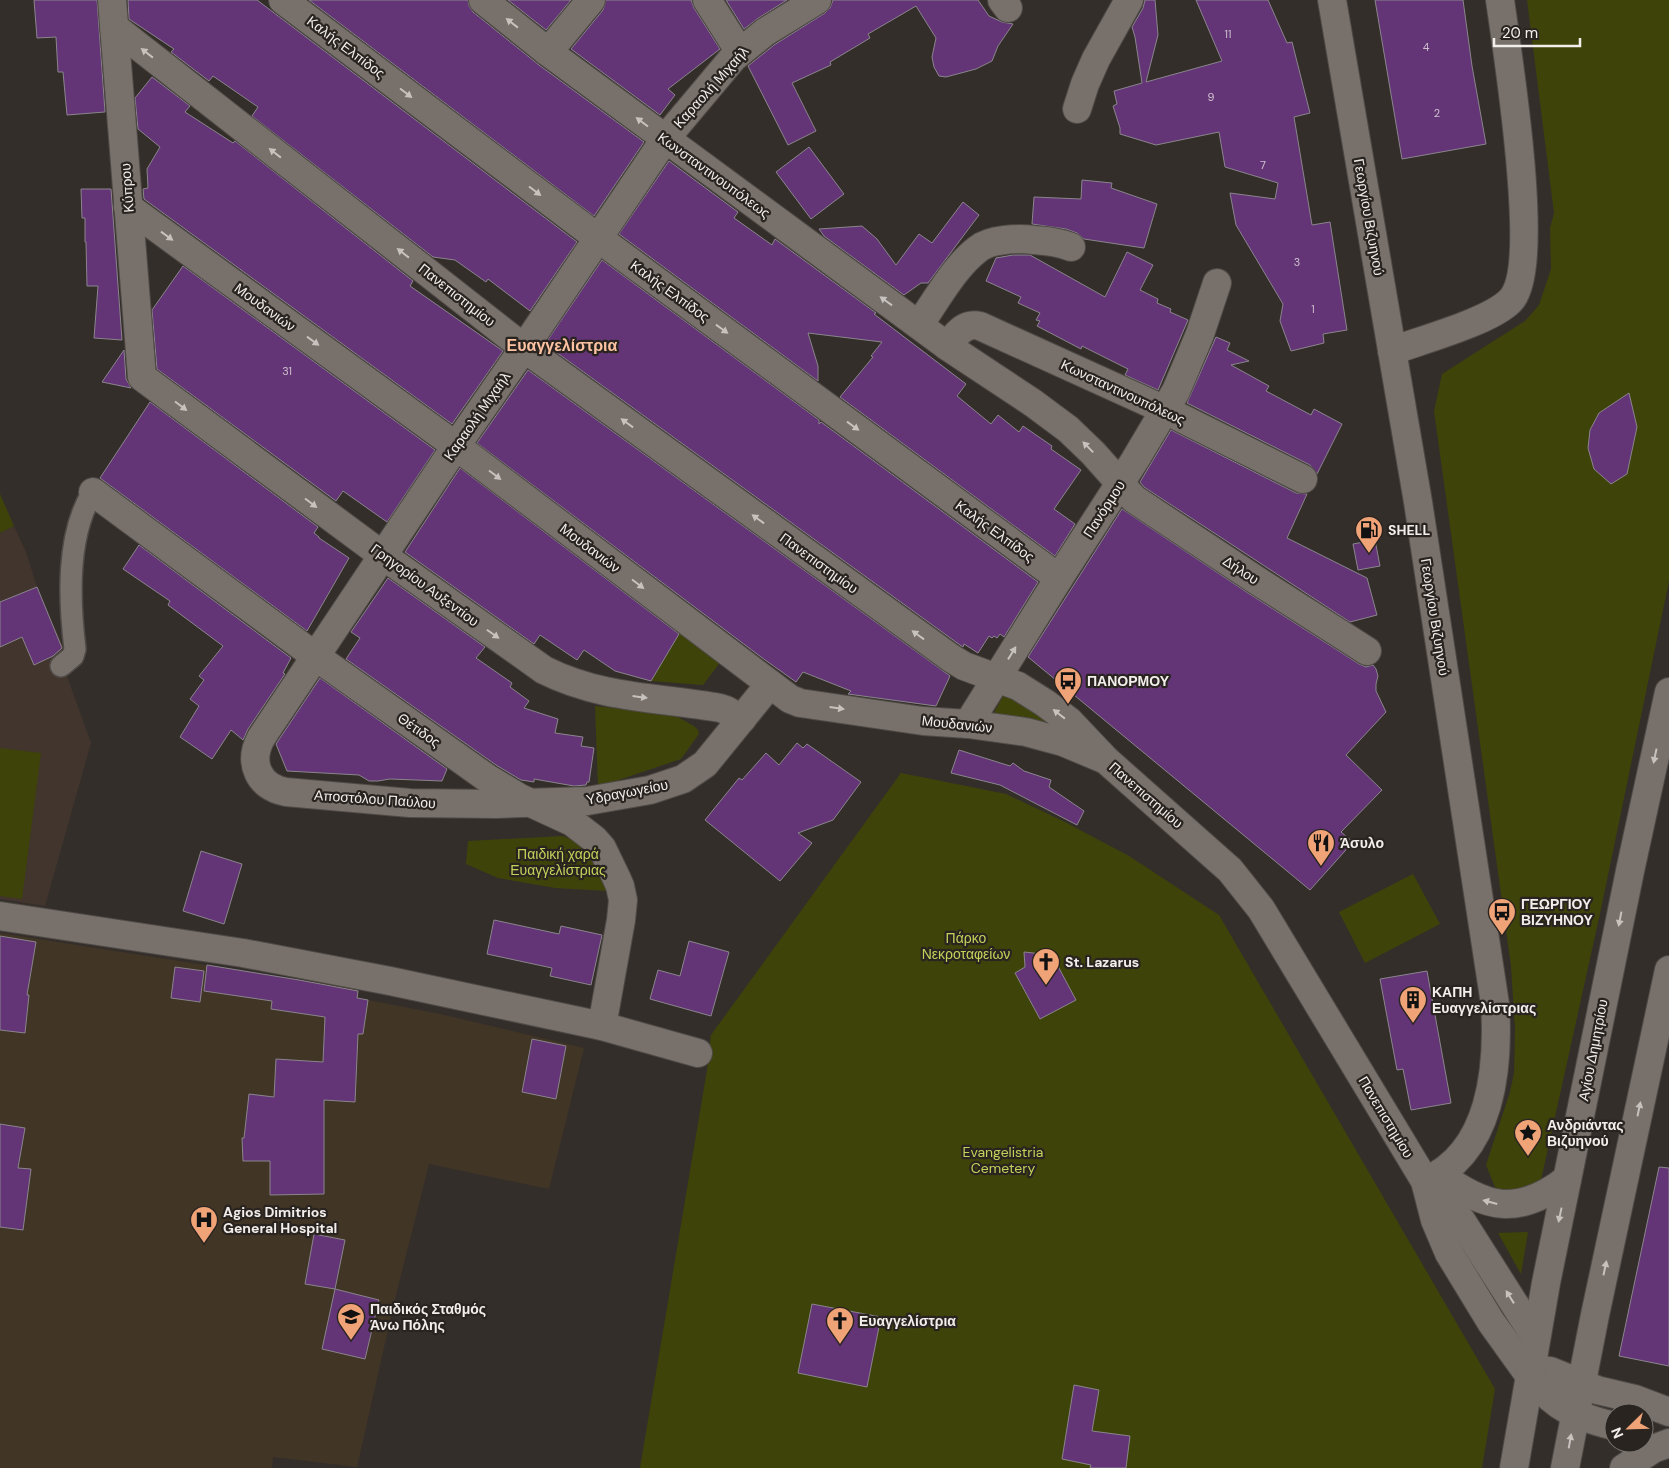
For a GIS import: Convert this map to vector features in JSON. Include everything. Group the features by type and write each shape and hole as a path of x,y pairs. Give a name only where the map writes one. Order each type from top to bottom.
{"street":[{"name":"Κύπρου","path":"112,0 142,377"},
{"name":"Καλής Ελπίδος","path":"283,0 598,238 1059,578"},
{"name":"Κωνσταντινουπόλεως","path":"483,0 548,52 947,346 1077,436 1120,484"},
{"path":"548,52 591,0"},
{"path":"707,0 740,52"},
{"name":"Καραολή Μιχαήλ","path":"258,743 382,555 665,139 740,52 765,32 817,0"},
{"path":"1077,109 1096,59 1129,0"},
{"name":"Γεωργίου Βιζυηνού","path":"1332,0 1392,351 1426,584 1494,990 1496,1016 1495,1059 1484,1113 1475,1134 1466,1148 1432,1178"},
{"path":"1392,351 1470,323 1496,311 1510,302 1516,294 1520,283 1524,256 1524,207 1500,0"},
{"name":"Πανεπιστημίου","path":"114,27 524,348 951,658 964,666 1025,689 1056,711 1079,731 1106,760 1212,853 1251,894 1548,1357 1582,1384"},
{"name":"Μουδανιών","path":"128,207 456,446 790,699 800,703 923,721 968,724 1026,732 1063,742 1106,760"},
{"path":"919,325 956,272 978,249 986,244 1018,238 1060,242 1071,247"},
{"name":"Πανόρμου","path":"968,724 1120,484 1176,391 1200,334 1217,283"},
{"name":"Κωνσταντινουπόλεως","path":"947,346 961,330 970,325 980,326 1165,410 1303,479"},
{"name":"Γρηγορίου Αυξεντίου","path":"142,377 382,555 544,670 566,681 618,695 720,708 742,719"},
{"name":"Δήλου","path":"1120,484 1134,499 1367,651"},
{"path":"61,666 73,656 75,649 71,598 74,552 80,520 93,492"},
{"name":"Θέτιδος","path":"93,492 315,656 487,778 530,803 572,822 594,839 611,866 620,886 623,900 602,1026"},
{"name":"Υδραγωγείου","path":"530,803 601,800 650,790 690,775 705,764 770,684"},
{"name":"Αγίου Δημητρίου","path":"1514,1468 1529,1375 1567,1179 1669,692"},
{"name":"Αποστόλου Παύλου","path":"258,743 254,757 259,775 266,783 283,792 431,804 530,803"},
{"path":"0,916 243,953 390,981 602,1026 698,1053"},
{"path":"1565,1468 1593,1324 1669,970"},
{"name":"Πανεπιστημίου","path":"1432,1178 1437,1227 1449,1253 1491,1322 1529,1375 1555,1403 1575,1414 1604,1423"},
{"path":"1432,1178 1492,1204 1504,1205 1528,1201 1555,1188 1567,1179"},
{"path":"1593,1324 1594,1359 1602,1378 1612,1390 1669,1412"},
{"path":"1529,1375 1543,1370 1550,1371 1597,1390 1628,1397"},
{"path":"1654,1434 1669,1435"},
{"path":"1624,1468 1654,1448 1669,1442"}],"shaded area":[{"path":"14,526 26,552 37,587 65,651 59,654 91,743 45,906 0,899 0,533"},
{"name":"Agios Dimitrios General Hospital","path":"0,933 358,989 358,998 440,1014 584,1048 549,1189 429,1164 395,1299 357,1467 273,1457 272,1468 0,1468"}],"green space":[{"path":"1527,0 1669,0 1669,581 1601,909 1541,1180 1518,1190 1508,1191 1495,1187 1486,1165 1510,1092 1514,1073 1515,1029 1511,966 1434,411 1442,374 1525,321 1539,305 1551,269 1550,228 1554,213"},
{"path":"0,494 14,526 0,533"},
{"path":"680,633 721,661 703,685 651,681"},
{"path":"1006,691 1079,740 992,716"},
{"path":"595,706 674,715 694,726 699,734 681,759 598,787"},
{"path":"0,748 41,753 22,899 0,896"},
{"name":"Evangelistria Cemetery","path":"901,773 1006,794 1063,821 1129,856 1219,915 1495,1389 1482,1468 640,1468 707,1070 711,1035"},
{"name":"Παιδική χαρά Ευαγγελίστριας","path":"563,836 589,847 608,891 555,888 498,878 466,864 468,841"},
{"path":"1413,874 1440,924 1365,963 1339,912"},
{"path":"1528,1232 1521,1274 1498,1233"}],"building":[{"path":"34,0 97,0 105,112 67,115 63,72 58,72 56,37 37,38"},
{"path":"128,0 257,0 577,242 530,311 488,279 486,282 455,260 433,257 252,116 258,107 213,76 209,81 171,52 174,49 129,19"},
{"path":"309,0 468,0 473,12 539,65 644,142 594,216"},
{"path":"508,0 571,0 546,30"},
{"path":"606,0 691,0 720,49 668,89 675,95 660,115 571,49 603,10"},
{"path":"726,0 787,0 744,29"},
{"path":"833,0 978,0 989,16 1002,22 1013,24 998,46 992,61 976,69 946,77 939,76 934,67 932,57 936,38 916,6 868,34 870,38 830,62 831,65 792,83 816,131 788,145 748,66 774,45 825,13 830,8"},
{"path":"1145,0 1155,0 1158,35 1146,82 1222,61 1196,0 1268,0 1287,43 1292,42 1310,113 1294,117 1312,225 1330,222 1347,330 1323,334 1324,343 1291,351 1280,321 1283,304 1236,225 1230,193 1275,199 1278,183 1225,167 1219,132 1156,145 1120,134 1113,106 1117,104 1114,91 1142,83 1132,27 1143,8"},
{"path":"1375,0 1463,0 1472,66 1486,144 1402,159"},
{"path":"152,77 190,106 185,112 233,143 235,141 413,281 410,286 503,351 452,424 144,199 143,189 148,188 147,169 160,147 138,129 135,98"},
{"path":"809,147 844,194 811,219 776,172"},
{"path":"669,161 738,212 734,218 772,245 775,239 876,313 874,314 966,384 957,396 991,424 998,415 1019,432 1023,426 1052,446 1051,449 1081,470 1054,509 1075,524 1055,556 840,397 873,357 871,356 882,342 808,333 818,366 818,381 619,234"},
{"path":"1082,180 1112,183 1111,188 1157,204 1144,248 1084,239 1077,233 1066,229 1032,224 1034,197 1081,199"},
{"path":"81,189 111,189 122,340 94,338 98,286 87,286 85,218 82,218"},
{"path":"963,202 979,215 928,283 921,283 904,295 824,236 819,229 862,226 877,239 896,265 919,234 932,243"},
{"path":"1127,252 1153,265 1140,290 1158,299 1157,303 1171,309 1170,312 1188,320 1158,390 1125,375 1128,369 1082,346 1081,349 1037,326 1040,321 1036,320 1040,313 1018,303 1021,297 986,281 996,258 1030,255 1105,297"},
{"path":"602,260 819,420 819,424 821,422 1038,582 1004,637 1000,634 997,638 989,636 978,653 964,644 963,647 545,344"},
{"path":"183,266 435,450 387,522 343,491 336,501 157,369 152,310"},
{"path":"1216,337 1230,343 1227,350 1249,361 1231,365 1269,386 1266,391 1311,415 1314,409 1342,424 1317,474 1310,465 1187,403"},
{"path":"124,350 126,379 131,388 102,382"},
{"path":"528,370 950,676 936,706 848,694 851,691 803,672 796,682 477,443"},
{"path":"1629,393 1637,427 1627,474 1611,484 1594,469 1588,448 1590,430 1599,413"},
{"path":"150,402 318,527 314,533 319,538 349,558 307,631 100,478"},
{"path":"1171,430 1296,493 1307,494 1287,538 1367,578 1377,615 1350,622 1144,487 1140,482"},
{"path":"460,468 679,634 651,681 615,671 584,650 577,660 540,635 534,644 405,552"},
{"path":"1122,509 1359,664 1366,667 1373,665 1376,669 1378,676 1376,691 1386,712 1346,755 1382,790 1341,832 1353,842 1310,890 1028,657"},
{"path":"1375,540 1380,566 1358,570 1353,544"},
{"path":"139,545 291,658 283,673 285,674 248,729 243,740 231,730 212,759 180,737 199,706 190,699 204,680 199,676 223,646 168,605 170,601 123,569"},
{"path":"388,578 485,647 476,658 512,683 510,687 529,701 524,708 558,719 555,733 583,737 581,746 594,748 589,782 586,785 574,786 534,779 534,782 521,780 496,765 346,659 360,638 351,632"},
{"path":"37,587 62,648 53,656 34,665 22,637 0,647 0,602"},
{"path":"320,678 447,769 442,781 390,779 369,781 359,775 287,771 276,744"},
{"path":"797,743 803,748 807,744 861,782 833,820 798,833 812,843 780,881 705,820 739,778 742,780 766,753 779,765"},
{"path":"959,750 1010,766 1013,763 1024,771 1051,780 1049,787 1084,811 1077,825 1000,785 951,773"},
{"path":"201,851 242,864 224,924 183,911"},
{"path":"494,920 559,934 561,926 602,935 591,985 550,976 552,968 487,954"},
{"path":"0,936 36,942 27,995 29,995 25,1033 0,1030"},
{"path":"689,941 729,952 711,1016 650,999 658,970 680,976"},
{"name":"St. Lazarus","path":"1024,952 1052,955 1076,1000 1040,1019 1015,973 1025,967"},
{"path":"207,965 358,991 357,998 368,1000 363,1034 358,1034 355,1102 324,1100 324,1194 270,1195 270,1161 243,1161 242,1138 244,1138 249,1094 274,1097 276,1059 323,1062 325,1017 271,1009 272,1001 204,991"},
{"path":"175,967 204,971 200,1002 171,998"},
{"name":"ΚΑΠΗ Ευαγγελίστριας","path":"1427,971 1451,1103 1411,1110 1403,1069 1397,1070 1380,979"},
{"path":"532,1039 566,1046 556,1099 522,1092"},
{"path":"0,1124 25,1128 18,1168 31,1169 23,1230 0,1227"},
{"path":"1659,1167 1669,1168 1669,1366 1619,1356"},
{"path":"314,1234 345,1240 335,1289 305,1284"},
{"path":"335,1289 379,1300 365,1359 322,1349"},
{"name":"Ευαγγελίστρια","path":"812,1304 881,1317 867,1387 798,1373"},
{"path":"1074,1385 1099,1390 1092,1431 1130,1436 1126,1468 1090,1468 1091,1465 1062,1459"}],"place":[{"name":"SHELL","path":"1369,554"},
{"name":"ΠΑΝΟΡΜΟΥ","path":"1068,705"},
{"name":"Άσυλο","path":"1321,867"},
{"name":"ΓΕΩΡΓΙΟΥ ΒΙΖΥΗΝΟΥ","path":"1502,936"},
{"name":"St. Lazarus","path":"1046,986"},
{"name":"ΚΑΠΗ Ευαγγελίστριας","path":"1413,1024"},
{"name":"Ανδριάντας Βιζυηνού","path":"1528,1157"},
{"name":"Agios Dimitrios General Hospital","path":"204,1244"},
{"name":"Παιδικός Σταθμός Άνω Πόλης","path":"351,1341"},
{"name":"Ευαγγελίστρια","path":"840,1345"}],"district":[{"name":"Ευαγγελίστρια","path":"562,345"}],"park label":[{"name":"Πάρκο Νεκροταφείων","path":"966,946"}]}
